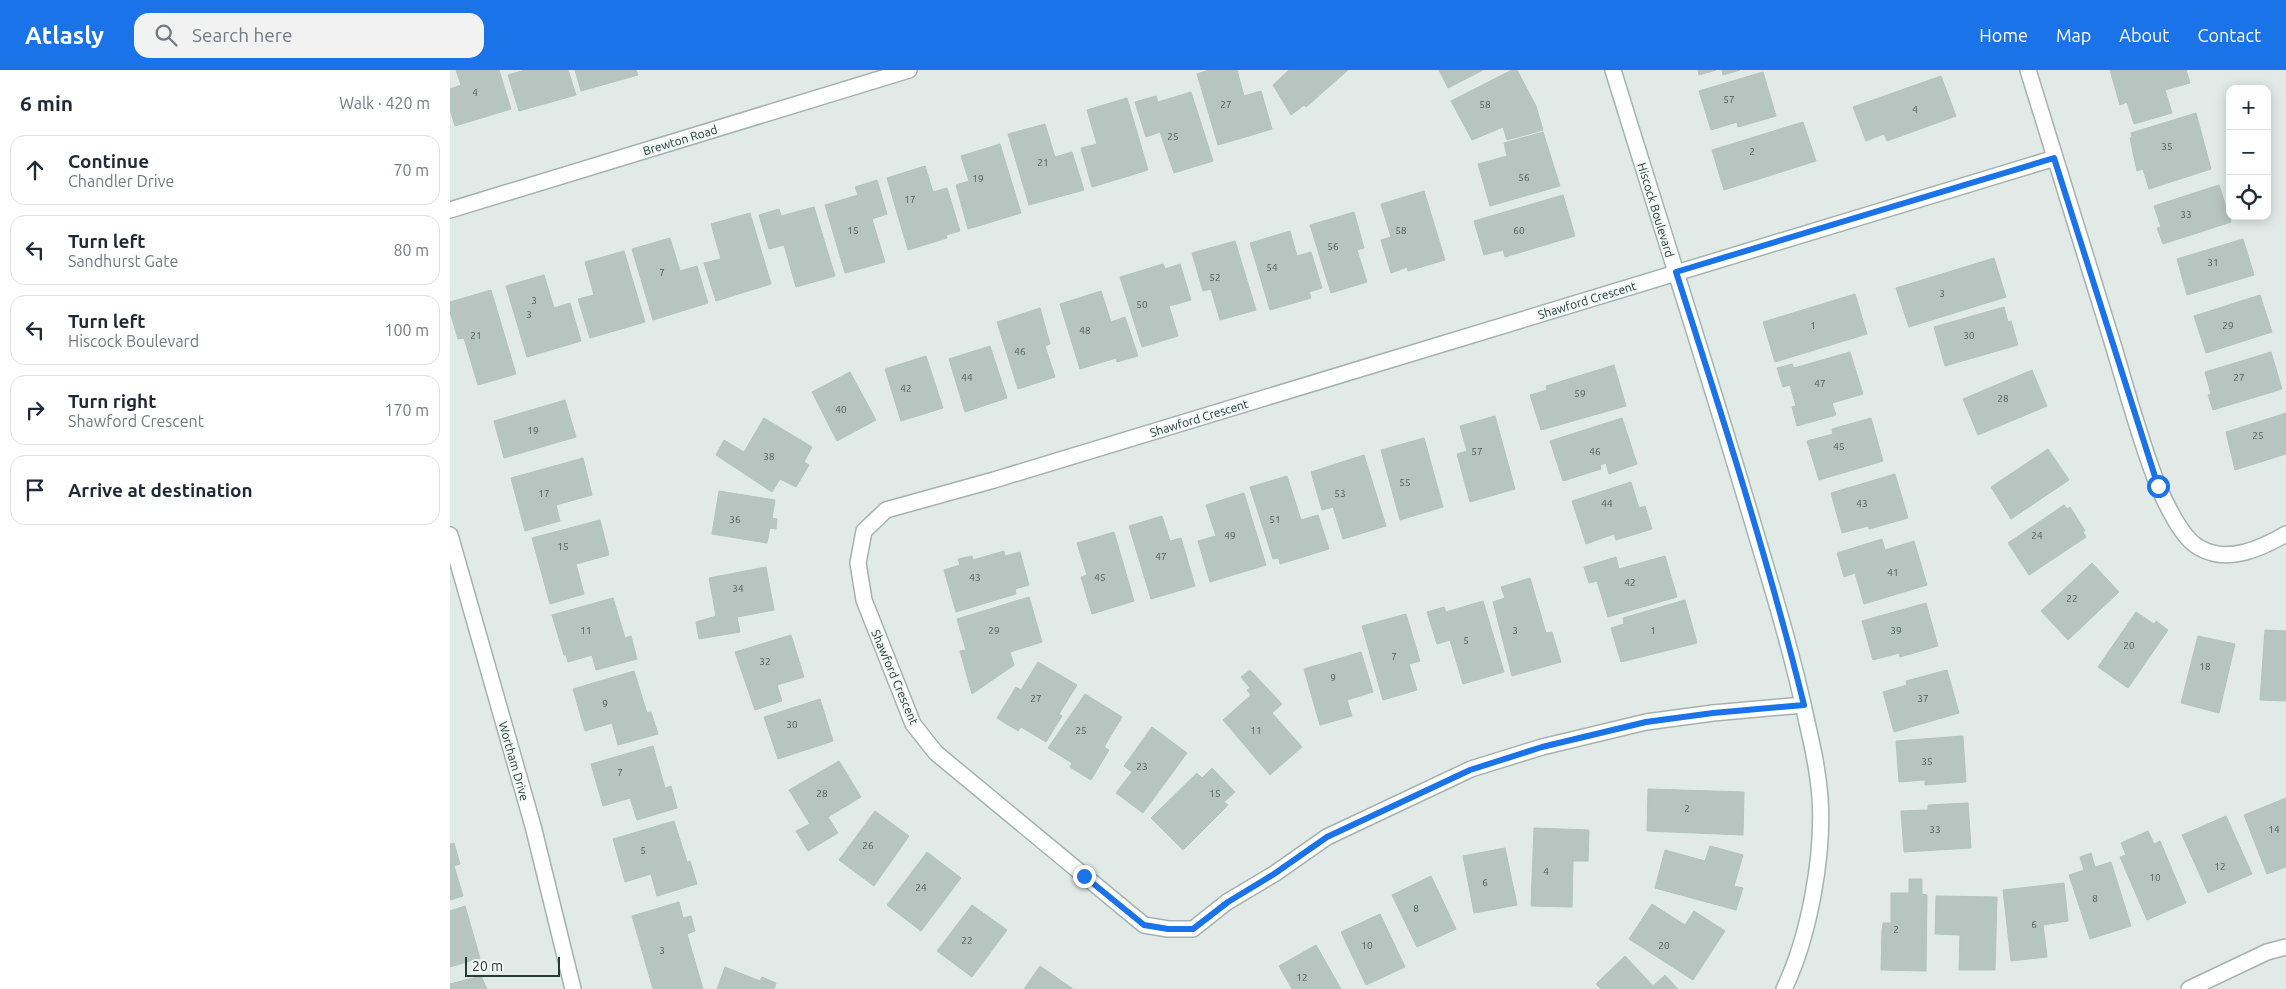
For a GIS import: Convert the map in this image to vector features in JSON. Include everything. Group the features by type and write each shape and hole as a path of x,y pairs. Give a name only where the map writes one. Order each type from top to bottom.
{"street":[{"name":"Brewton Road","path":"450,210 910,70"},
{"name":"Hiscock Boulevard","path":"1613,70 1736,463 1786,634 1818,772 1820,800 1819,852 1804,936 1784,989"},
{"path":"2028,70 2136,419 2158,486 2172,514 2186,534 2200,548 2218,553 2237,554 2266,545 2286,534"},
{"name":"Shawford Crescent","path":"1804,705 1713,713 1646,722 1542,747 1470,770 1327,837 1274,874 1228,902 1193,929 1168,929 1144,925 936,753 913,724 864,600 858,563 864,531 886,510 994,480 2054,158"},
{"name":"Wortham Drive","path":"450,535 533,826 573,989"},
{"path":"2189,989 2267,952 2286,947"}],"building":[{"path":"456,70 499,70 511,109 455,126 450,109 450,89 461,85"},
{"path":"525,70 568,70 576,95 519,111 508,75"},
{"path":"575,70 636,70 638,75 581,91"},
{"path":"1209,70 1237,70 1244,96 1261,91 1272,129 1218,145 1197,74"},
{"path":"1289,70 1348,70 1306,107 1304,105 1291,115 1273,85"},
{"path":"1439,70 1483,70 1448,88"},
{"path":"1512,70 1517,70 1536,106 1543,130 1507,140 1503,127 1472,140 1451,101"},
{"path":"1698,70 1716,70 1699,75"},
{"path":"1722,70 1740,70 1723,75"},
{"path":"2110,70 2186,70 2190,83 2165,90 2172,113 2134,124 2127,102 2120,105"},
{"path":"1763,72 1776,116 1738,127 1737,122 1711,130 1699,91"},
{"path":"1941,76 1956,116 1887,141 1884,134 1866,141 1853,107"},
{"path":"1191,92 1213,161 1174,173 1160,132 1146,137 1135,102 1156,96 1158,102"},
{"path":"1127,98 1148,170 1092,187 1081,148 1097,144 1087,110"},
{"path":"2196,113 2211,169 2149,189 2143,169 2137,171 2130,138 2132,137 2131,133"},
{"path":"1803,122 1816,161 1724,190 1712,150"},
{"path":"1045,124 1055,157 1072,152 1084,190 1029,205 1008,134"},
{"path":"1543,132 1560,186 1490,206 1478,164 1507,156 1504,143"},
{"path":"1000,144 1021,213 968,229 956,185 969,181 961,156"},
{"path":"925,166 933,192 947,188 960,231 946,235 947,238 908,250 887,178"},
{"path":"877,180 887,214 872,219 885,262 845,273 825,205 858,195 855,187"},
{"path":"2219,185 2226,207 2226,220 2230,220 2231,222 2163,244 2157,228 2161,227 2154,206"},
{"path":"1424,191 1445,260 1408,271 1407,267 1391,273 1381,240 1391,237 1381,204"},
{"path":"1563,195 1575,236 1505,257 1503,250 1484,255 1474,221"},
{"path":"814,207 835,276 796,287 784,245 769,249 759,215 779,209 781,216"},
{"path":"1354,212 1364,248 1357,250 1367,282 1331,293 1310,225"},
{"path":"750,213 771,284 716,301 704,263 721,259 711,224"},
{"path":"1290,231 1297,256 1311,252 1322,288 1309,292 1311,298 1270,310 1250,243"},
{"path":"670,238 680,271 697,266 708,303 653,320 632,249"},
{"path":"2243,239 2254,275 2187,295 2177,259"},
{"path":"1235,241 1256,310 1220,320 1211,289 1203,291 1192,253"},
{"path":"624,251 645,322 590,338 578,299 594,295 585,262"},
{"path":"1994,258 2006,297 1909,327 1896,288"},
{"path":"1163,264 1165,269 1180,264 1191,300 1169,306 1178,336 1142,347 1120,277"},
{"path":"544,275 554,308 570,303 581,341 527,357 506,286"},
{"path":"491,290 516,374 478,385 464,338 458,339 450,312 450,302"},
{"path":"1101,291 1111,322 1125,317 1138,356 1117,362 1116,358 1080,369 1060,304"},
{"path":"1855,294 1867,334 1775,362 1763,322"},
{"path":"2260,295 2272,332 2206,353 2194,316"},
{"path":"2004,307 2008,322 2011,321 2018,345 1945,366 1934,327"},
{"path":"1040,308 1050,344 1045,346 1055,377 1018,389 997,322"},
{"path":"990,346 1007,398 965,412 949,359"},
{"path":"1850,352 1863,394 1832,403 1836,415 1797,426 1792,407 1796,406 1790,385 1783,387 1777,368 1792,364 1794,368"},
{"path":"2271,352 2282,389 2213,410 2208,395 2211,394 2205,372"},
{"path":"926,356 943,408 901,421 885,369"},
{"path":"1614,365 1626,406 1541,430 1530,395 1547,390 1546,386"},
{"path":"2032,370 2047,406 1978,435 1963,399"},
{"path":"850,372 876,420 837,441 812,392"},
{"path":"565,400 576,437 504,458 494,421"},
{"path":"2286,413 2286,454 2235,470 2226,432"},
{"path":"1495,416 1515,489 1470,502 1457,454 1467,451 1460,426"},
{"path":"764,418 812,447 804,462 809,465 796,487 780,479 772,492 716,455 724,440 744,452"},
{"path":"1622,418 1637,464 1609,474 1606,463 1600,465 1601,469 1563,481 1550,441"},
{"path":"1871,418 1883,461 1819,480 1807,441 1833,434 1832,429"},
{"path":"1424,438 1443,507 1400,520 1381,450"},
{"path":"2048,449 2069,480 2011,519 1991,487"},
{"path":"1364,455 1386,526 1343,539 1333,507 1322,510 1311,472"},
{"path":"583,458 592,495 556,505 560,521 525,531 511,478"},
{"path":"1895,474 1908,518 1869,529 1868,526 1842,533 1831,493"},
{"path":"1287,476 1301,520 1318,515 1329,549 1280,564 1279,558 1273,559 1250,487"},
{"path":"1631,482 1639,508 1645,506 1652,529 1616,540 1614,534 1586,544 1572,501"},
{"path":"719,491 775,500 772,518 777,519 776,529 770,528 767,543 712,534"},
{"path":"1244,493 1266,565 1210,582 1198,541 1216,536 1206,505"},
{"path":"2064,505 2067,509 2070,507 2085,531 2083,532 2086,537 2029,575 2008,543"},
{"path":"1162,516 1170,541 1181,538 1195,586 1151,599 1129,526"},
{"path":"600,520 609,555 576,564 584,594 550,604 532,538"},
{"path":"1114,532 1134,601 1092,614 1081,577 1087,575 1077,543"},
{"path":"1882,539 1885,550 1914,541 1927,585 1864,604 1855,573 1844,577 1837,553"},
{"path":"1004,551 1005,556 1020,552 1029,585 1015,589 1016,594 956,612 944,570 960,565 958,559 972,556 973,560"},
{"path":"1665,556 1677,597 1608,617 1597,581 1589,583 1584,567 1616,557 1619,569"},
{"path":"2092,563 2119,592 2068,640 2041,611"},
{"path":"766,567 774,610 737,617 740,632 699,639 696,622 716,616 709,578"},
{"path":"1530,578 1546,633 1552,632 1561,662 1512,676 1493,602 1505,598 1501,587"},
{"path":"1029,597 1042,642 1010,652 1014,665 972,694 960,651 966,650 957,619"},
{"path":"613,598 625,638 631,636 637,659 596,670 592,655 568,662 566,655 564,655 552,615"},
{"path":"1685,600 1697,643 1621,662 1611,628 1624,624 1623,618"},
{"path":"1483,601 1504,672 1463,684 1450,640 1437,644 1427,612 1444,607 1446,612"},
{"path":"1926,603 1938,646 1900,657 1899,653 1873,660 1862,621"},
{"path":"2136,612 2154,624 2156,621 2168,630 2128,688 2098,667"},
{"path":"1406,614 1420,661 1409,664 1417,690 1383,700 1362,626"},
{"path":"2265,630 2286,631 2286,701 2260,700"},
{"path":"791,635 804,677 777,685 782,701 755,710 735,652"},
{"path":"2198,636 2235,644 2219,713 2181,703"},
{"path":"1361,652 1373,692 1347,700 1352,716 1320,725 1304,669"},
{"path":"1038,662 1077,685 1059,714 1062,716 1046,742 1021,727 1018,731 997,718 1016,687 1021,690"},
{"path":"1250,670 1282,704 1272,713 1302,747 1270,775 1223,720 1251,695 1247,690 1250,688 1241,677"},
{"path":"1947,670 1959,713 1894,732 1883,692 1907,685 1906,681"},
{"path":"634,671 647,713 651,712 658,734 618,745 612,723 585,731 573,689"},
{"path":"1085,694 1122,717 1104,747 1109,750 1091,780 1070,767 1072,763 1048,748"},
{"path":"820,699 833,741 778,759 764,717"},
{"path":"1152,727 1187,753 1143,813 1116,793 1132,772 1124,766"},
{"path":"1963,736 1966,782 1925,785 1925,780 1899,782 1896,741"},
{"path":"653,746 665,788 671,786 677,808 637,820 630,798 603,806 591,764"},
{"path":"839,761 861,797 828,817 838,833 808,851 796,831 810,824 789,790"},
{"path":"1212,768 1235,792 1224,802 1228,805 1183,850 1151,818 1197,773 1202,778"},
{"path":"1648,789 1744,792 1743,835 1647,831"},
{"path":"2286,798 2286,867 2267,874 2244,815"},
{"path":"1968,803 1971,848 1904,852 1901,811 1928,810 1928,805"},
{"path":"875,811 909,836 874,886 839,860"},
{"path":"2226,816 2252,874 2208,893 2182,835"},
{"path":"674,821 687,862 690,861 697,884 657,896 651,874 625,882 613,839"},
{"path":"1534,828 1589,830 1588,861 1573,861 1572,907 1531,906"},
{"path":"2148,831 2154,844 2160,841 2186,903 2147,920 2120,857 2126,855 2121,843"},
{"path":"454,843 460,864 454,866 463,896 450,900 450,844"},
{"path":"1710,846 1743,855 1734,886 1743,888 1736,910 1655,888 1665,850 1705,861"},
{"path":"1505,848 1517,905 1474,913 1463,856"},
{"path":"927,852 961,878 921,931 887,905"},
{"path":"2091,853 2095,867 2111,862 2131,926 2090,939 2069,875 2084,870 2080,857"},
{"path":"1431,876 1456,929 1417,947 1392,895"},
{"path":"1909,879 1922,879 1922,894 1927,895 1926,971 1881,970 1883,923 1891,923 1891,893 1909,893"},
{"path":"2064,883 2068,921 2043,925 2047,957 2011,961 2003,890"},
{"path":"1936,896 1997,897 1995,970 1959,970 1960,935 1935,934"},
{"path":"679,902 683,918 691,916 695,931 687,934 703,989 653,989 632,916"},
{"path":"1652,904 1685,925 1694,911 1725,931 1693,980 1629,939"},
{"path":"972,905 1007,930 972,977 937,951"},
{"path":"465,906 480,958 450,967 450,911"},
{"path":"1380,914 1405,967 1366,985 1341,932"},
{"path":"1316,945 1341,989 1292,989 1279,966"},
{"path":"1625,956 1653,986 1665,975 1678,989 1601,989 1596,984"},
{"path":"1040,966 1073,989 1024,989"},
{"path":"725,967 760,981 762,977 776,983 774,989 717,989"},
{"path":"481,976 487,989 450,989 450,984"}],"route":[{"path":"1084,876 1144,925 1168,929 1193,929 1228,902 1274,874 1327,837 1470,770 1542,747 1646,722 1713,713 1758,711 1804,705 1786,634 1676,272 2054,158 2158,486"}]}
